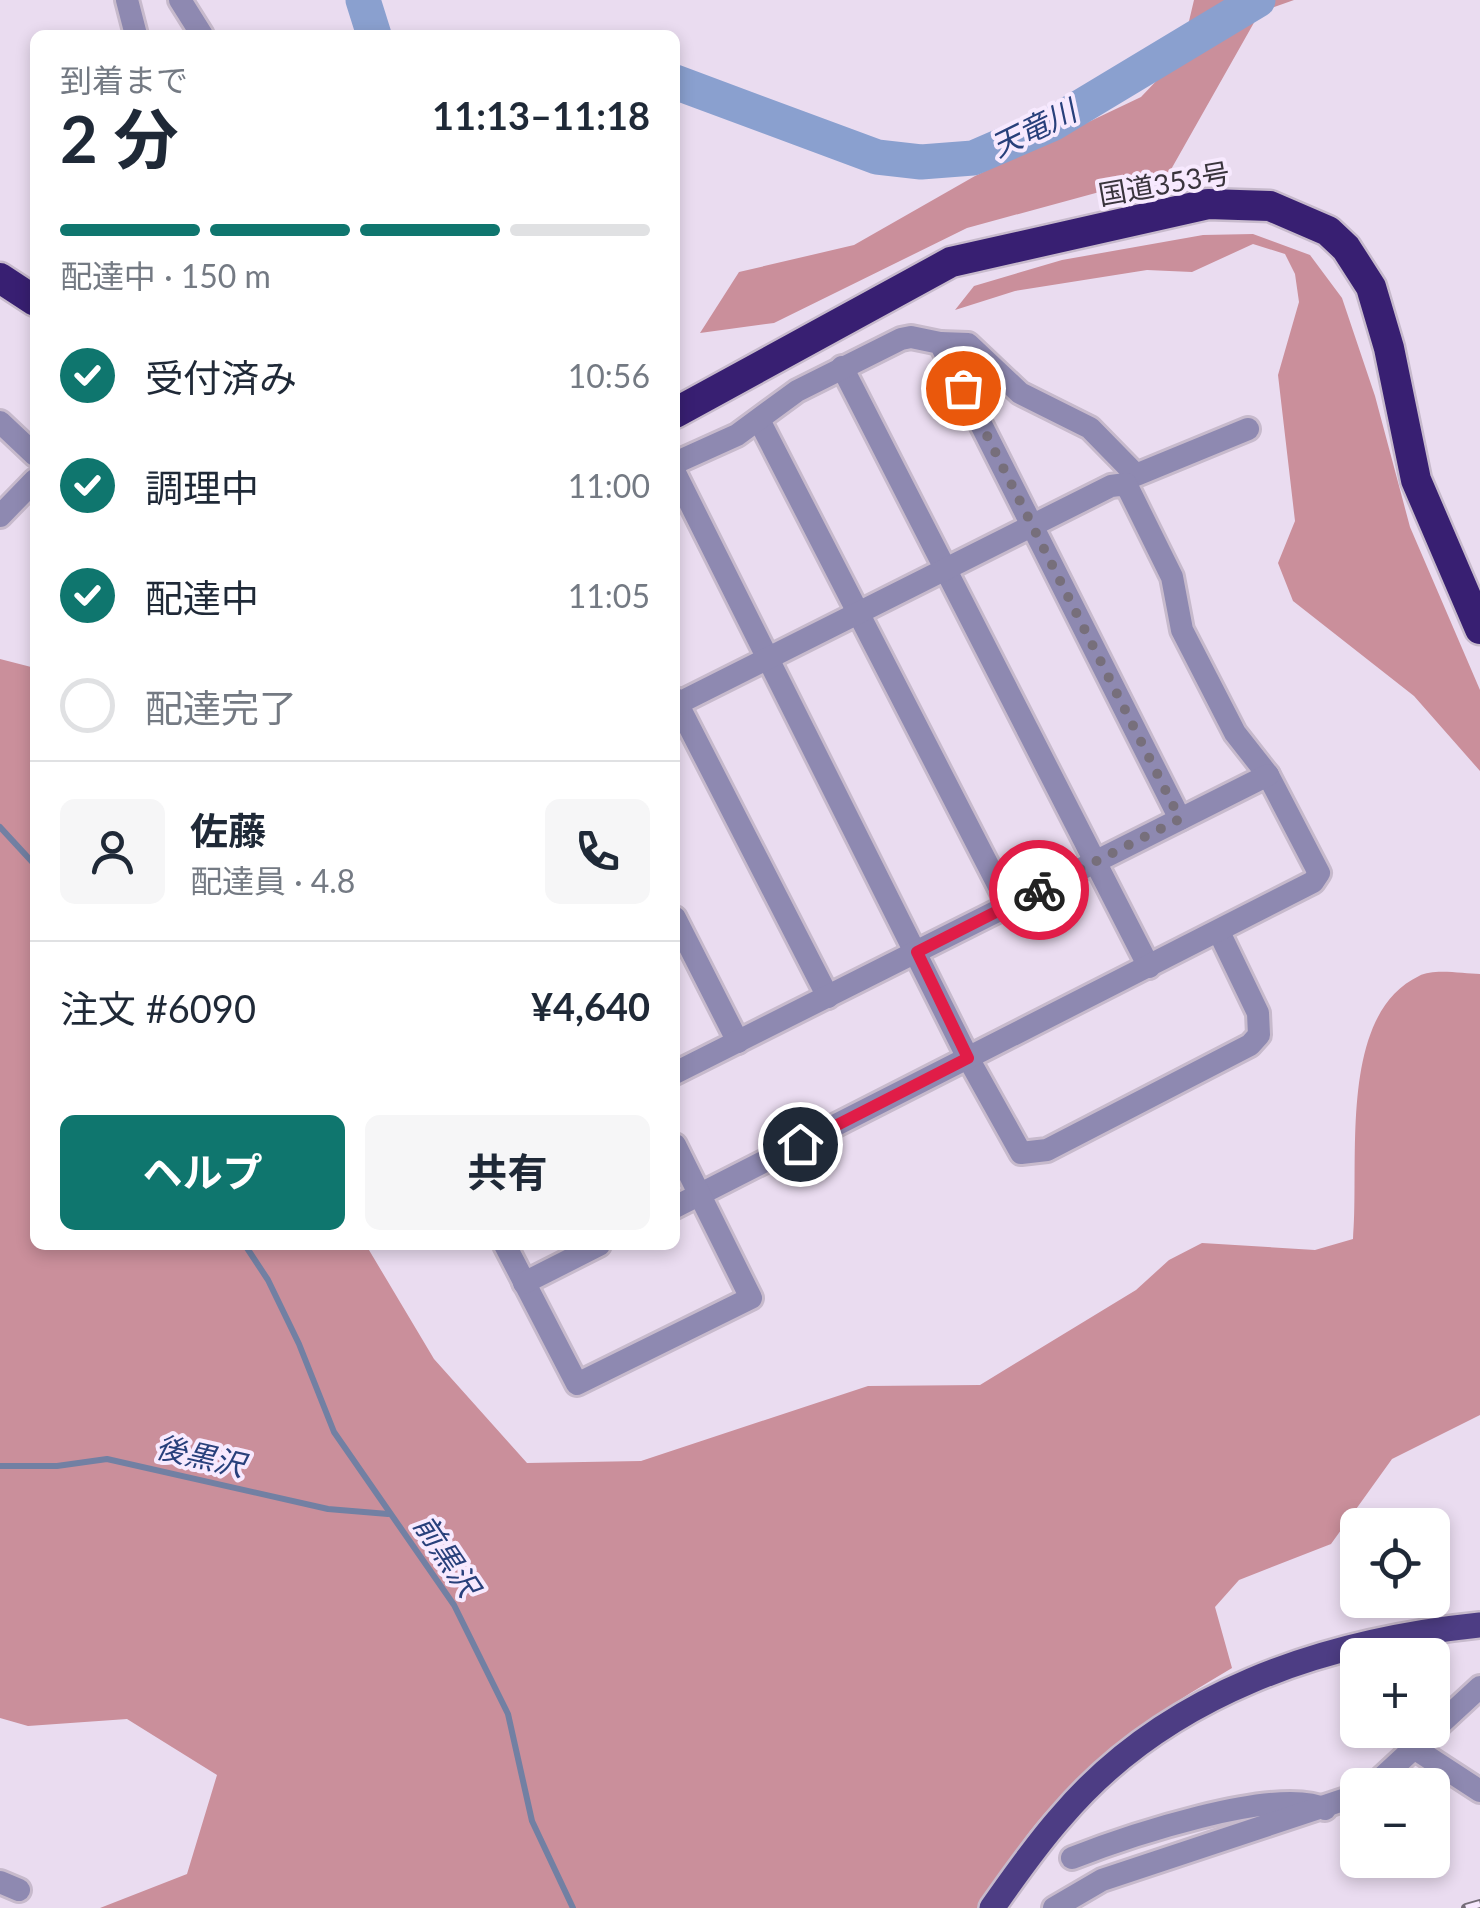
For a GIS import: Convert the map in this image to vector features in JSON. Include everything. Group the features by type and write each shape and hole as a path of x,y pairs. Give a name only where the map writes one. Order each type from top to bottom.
{"highway":[{"name":"国道353号","path":"680,409 951,262 1208,204 1270,206 1328,231 1346,248 1371,287 1390,348 1416,480 1480,628"},
{"path":"0,278 30,298"}],"main road":[{"path":"992,1908 1062,1815 1089,1787 1138,1745 1216,1695 1309,1658 1360,1643 1480,1625"}],"street":[{"path":"127,0 135,30"},
{"path":"180,0 199,30"},
{"path":"680,461 738,435 782,400 842,367 912,336 940,344 968,344 1020,393 1090,428 1136,475 1248,429"},
{"path":"940,344 1180,819"},
{"path":"842,367 1149,967"},
{"path":"759,420 1009,906"},
{"path":"0,422 30,450"},
{"path":"680,483 968,1058 1013,1144 1022,1153 1047,1150 1250,1045 1259,1035 1258,1013 1219,932"},
{"path":"680,701 1111,486 1126,484 1172,577 1182,630 1235,734 1268,775 1319,873 1313,882 1219,932 680,1205"},
{"path":"0,516 30,485"},
{"path":"680,711 828,997"},
{"path":"680,1071 1268,775"},
{"path":"680,928 738,1042"},
{"path":"508,1250 577,1384 750,1298 680,1155"},
{"path":"524,1282 589,1250"},
{"path":"1395,1768 1480,1688"},
{"path":"1417,1750 1480,1792"},
{"path":"1072,1858 1131,1835 1192,1820 1307,1800 1325,1809"},
{"path":"1054,1908 1102,1880 1340,1803"}],"shaded area":[{"path":"1194,0 1294,0 1260,12 1169,173 967,228 774,323 700,333 739,272 854,245 975,176 1141,97 1181,55"},
{"path":"1253,234 1310,255 1342,298 1375,396 1410,527 1480,690 1480,771 1414,696 1293,601 1278,563 1295,521 1278,375 1299,302 1295,274 1285,254 1253,244 1192,272 1147,270 1015,291 955,310 974,286 1062,260 1203,235"},
{"path":"0,659 30,667 30,1250 369,1250 434,1359 527,1463 641,1461 868,1386 980,1385 1136,1290 1169,1260 1202,1243 1315,1250 1353,1239 1358,1093 1375,1023 1393,995 1419,976 1440,972 1480,974 1480,1415 1392,1459 1357,1508 1340,1508 1340,1531 1331,1544 1239,1580 1215,1607 1232,1668 1152,1719 1079,1778 1027,1835 978,1908 100,1908 187,1874 217,1775 127,1719 28,1726 0,1718"}],"waterway":[{"name":"天竜川","path":"363,0 372,30"},
{"name":"天竜川","path":"680,84 877,157 921,162 973,158 1052,124 1258,0"},
{"name":"前黒沢","path":"0,827 30,860"},
{"name":"前黒沢","path":"248,1250 268,1280 299,1344 334,1432 454,1605 508,1714 532,1821 573,1908"},
{"name":"後黒沢","path":"0,1466 57,1466 107,1459 328,1509 388,1514"}],"railway":[{"path":"1466,1908 1480,1904"}],"way so far":[{"path":"963,388 1180,819 1039,890"}],"route":[{"path":"800,1144 968,1058 917,952 1039,890"}]}
